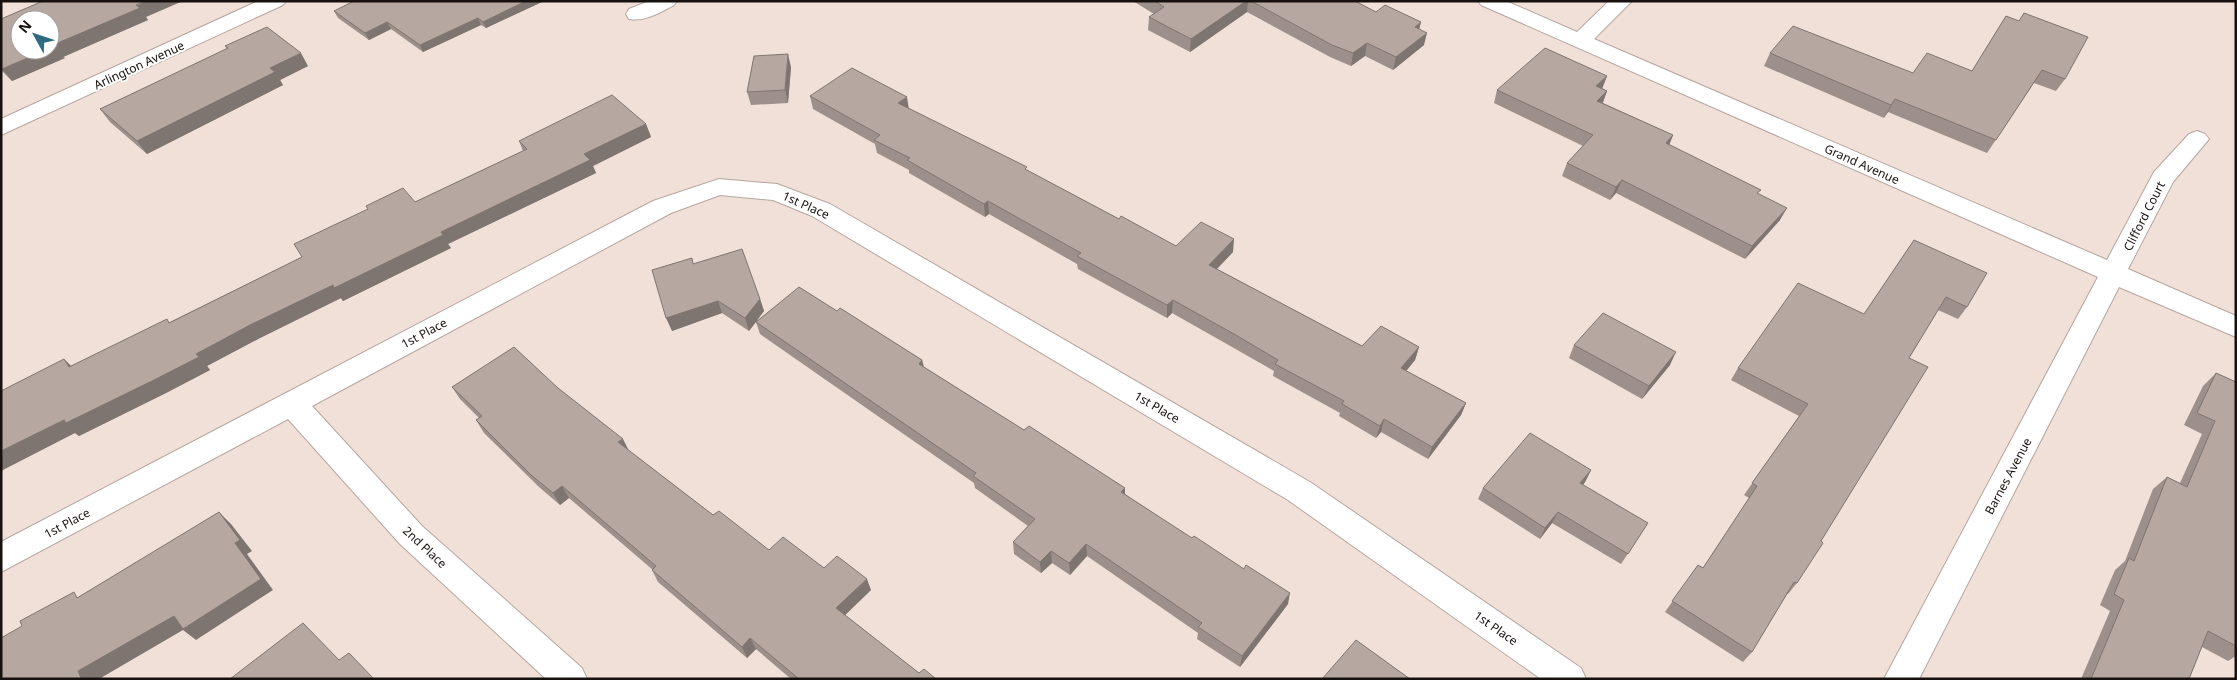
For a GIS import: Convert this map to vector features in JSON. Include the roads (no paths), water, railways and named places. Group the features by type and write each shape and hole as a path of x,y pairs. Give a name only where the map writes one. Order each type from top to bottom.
{"street":[{"name":"Arlington Avenue","path":"1,128 276,1"},
{"path":"637,14 667,1"},
{"name":"Grand Avenue","path":"1488,1 2236,327"},
{"path":"1579,41 1622,1"},
{"name":"Clifford Court","path":"2114,274 2163,178 2197,139"},
{"name":"1st Place","path":"1,558 662,206 719,187 777,192 821,210 1299,491 1569,679"},
{"name":"Barnes Avenue","path":"1901,679 2114,274"},
{"name":"2nd Place","path":"292,404 411,535 570,679"}]}
